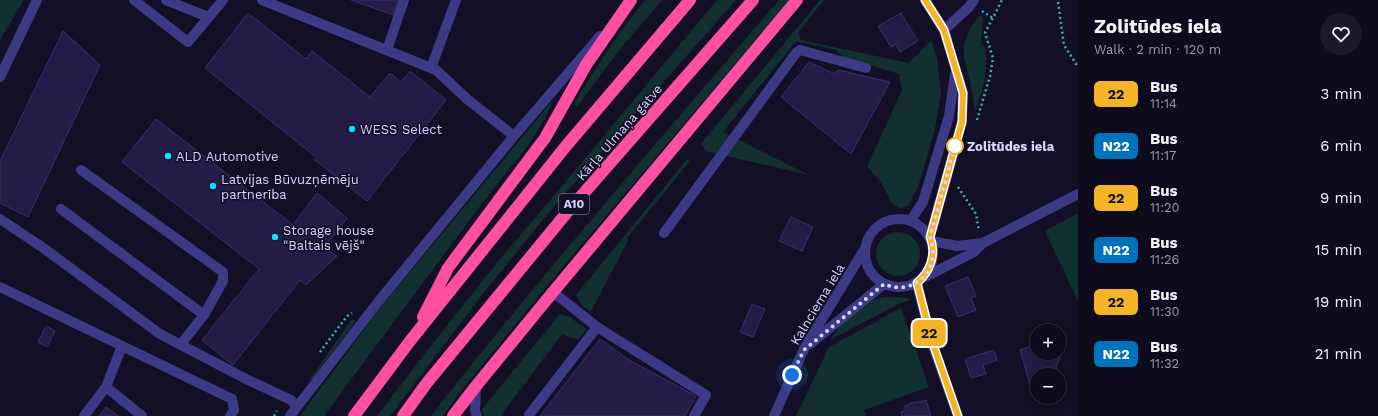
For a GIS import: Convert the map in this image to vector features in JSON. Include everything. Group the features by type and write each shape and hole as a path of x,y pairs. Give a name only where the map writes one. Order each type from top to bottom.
{"highway":[{"path":"354,416 410,341 566,146 690,0"},
{"name":"Kārļa Ulmaņa gatve","path":"403,416 426,384 569,210 753,0"},
{"path":"453,416 553,292 797,0"},
{"path":"410,341 448,268 544,138 586,64 628,4"}],"street":[{"path":"0,77 38,0"},
{"path":"134,0 188,42 223,0"},
{"path":"166,0 208,17"},
{"path":"262,0 436,70 467,99 514,136"},
{"path":"387,50 404,0"},
{"path":"430,68 456,0"},
{"path":"925,0 944,30 963,93 962,122 931,239 933,260 921,280 932,341 958,416"},
{"path":"944,30 968,8 974,0"},
{"path":"290,416 378,302 514,136 628,4"},
{"path":"664,233 796,53 800,50 805,51 866,68"},
{"path":"910,220 923,202 949,116 956,70"},
{"path":"81,170 223,272 223,281 204,314 180,344"},
{"path":"983,244 957,246 931,239 922,227 910,220 899,219 889,220 874,229 868,238 864,250 866,264 873,276 884,284 896,288 908,287 974,252 983,244 1078,194"},
{"path":"61,209 204,314"},
{"path":"0,219 42,247 160,334 250,382 291,400 297,407"},
{"name":"Kalnciema iela","path":"774,416 804,350 864,250"},
{"path":"804,350 884,284"},
{"path":"0,287 232,399 234,410 230,416"},
{"path":"553,292 597,327 706,395 695,416"},
{"path":"529,415 597,327"},
{"path":"84,416 106,387 122,346"},
{"path":"476,386 475,411 477,416"},
{"path":"106,387 142,416"}],"path":[{"path":"974,127 990,76 993,58 985,33 1002,0"},
{"path":"1058,2 1064,45 1078,67"},
{"path":"955,192 957,185 976,214 983,244"}],"green space":[{"path":"0,0 24,0 0,40"},
{"path":"645,0 662,0 617,53 577,107 574,104 590,77 616,38"},
{"path":"717,0 736,0 555,205 485,291 390,416 377,416 500,259"},
{"path":"779,0 789,0 557,274 460,392 443,416 431,416 559,258"},
{"path":"820,0 824,0 798,33 801,40 909,63 931,40 937,58 941,93 935,129 919,184 908,206 900,208 892,203 881,182 867,167 902,90 899,74 843,57 836,50 796,41 723,132 809,175 709,152 700,145"},
{"path":"980,15 983,18 981,44 984,45 986,54 986,70 981,95 975,111 970,80 964,58 964,44 970,29"},
{"path":"553,100 545,119 529,144 477,210 324,416 300,416 380,308"},
{"path":"687,159 690,161 627,238 628,241 591,311 586,308 576,295"},
{"path":"1078,213 1078,301 1045,231"},
{"path":"898,232 910,236 916,242 920,254 916,266 910,272 898,276 886,272 880,266 876,254 880,242 886,236"},
{"path":"885,297 908,298 910,300 901,303 830,340 853,312 868,302"},
{"path":"901,308 929,387 864,410 866,416 796,416 829,347"},
{"path":"560,314 570,317 586,329 578,340 562,334 501,415 502,416 484,416 482,409"},
{"path":"352,319 356,321 312,379 308,382"}],"building":[{"path":"351,0 398,0 393,15"},
{"name":"WESS Select","path":"248,13 306,59 312,51 370,97 390,73 401,82 410,71 446,100 367,201 315,160 317,158 205,68"},
{"path":"901,13 918,41 900,52 896,44 891,47 878,26"},
{"path":"63,31 100,65 28,217 0,203 0,161"},
{"path":"809,62 835,74 838,70 890,82 851,154 781,97"},
{"name":"Storage house \"Baltais vējš\"","path":"156,119 293,225 317,193 347,218 324,248 337,256 306,285 300,280 233,365 202,340 259,269 122,162"},
{"path":"791,217 813,227 802,251 779,241"},
{"path":"968,277 976,296 971,298 976,310 958,317 945,286"},
{"path":"752,304 765,309 753,337 740,332"},
{"path":"46,326 55,331 47,347 38,342"},
{"path":"600,339 629,360 696,396 685,416 540,416"},
{"path":"1030,346 1030,360 1059,360 1056,368 1030,368 1030,385 1020,350"},
{"path":"994,350 997,360 983,365 986,374 971,378 965,359"},
{"path":"926,400 931,416 902,416 901,412 906,410 905,406 909,405 910,403"},
{"path":"106,407 118,416 99,416"}],"bus line":[{"name":"22","path":"925,0 944,30 963,93 962,122 930,237 932,241 933,260 925,277 917,283 922,308 932,341 958,416"}],"place":[{"name":"WESS Select","path":"352,129"},
{"name":"Zolitūdes iela","path":"955,146"},
{"name":"ALD Automotive","path":"168,156"},
{"name":"Latvijas Būvuzņēmēju partnerība","path":"213,186"},
{"name":"Storage house \"Baltais vējš\"","path":"275,237"}],"route":[{"path":"792,375 804,350 884,284 896,288 908,287 925,277 933,260 932,241 930,237 955,146"}]}
